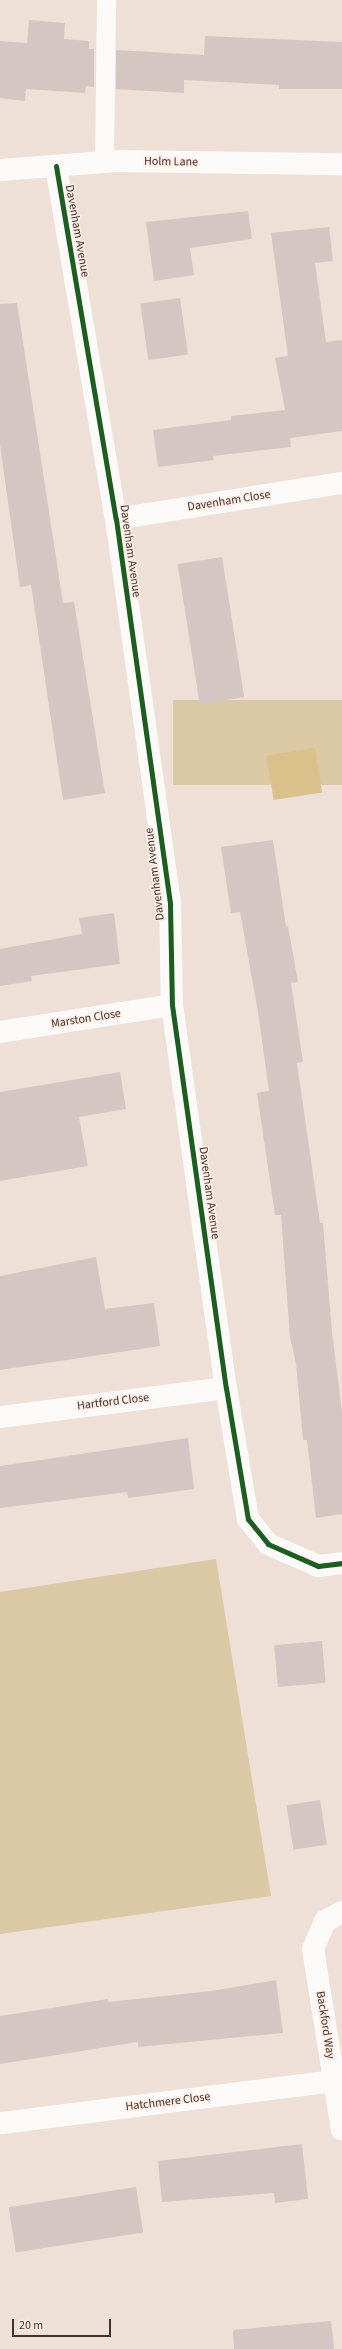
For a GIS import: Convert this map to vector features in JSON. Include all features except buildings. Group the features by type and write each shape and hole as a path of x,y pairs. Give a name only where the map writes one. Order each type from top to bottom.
{"street":[{"name":"Holm Lane","path":"0,170 104,163 342,164"},
{"name":"Davenham Avenue","path":"56,166 116,519 170,904 172,1006 226,1388 248,1519 268,1544 318,1566 342,1563"},
{"name":"Davenham Close","path":"116,519 342,482"},
{"name":"Marston Close","path":"0,1032 172,1006"},
{"name":"Hartford Close","path":"0,1416 226,1388"},
{"name":"Backford Way","path":"334,1916 314,1949 342,2130"},
{"name":"Hatchmere Close","path":"2,2123 334,2081"}],"lane":[{"path":"104,163 106,0"}],"shaded area":[{"path":"173,700 342,700 342,785 173,785"},
{"path":"315,748 322,792 274,800 267,756"},
{"path":"216,1559 271,1896 0,1934 0,1592"}],"cycle path":[{"path":"56,166 116,519 170,904 172,1005 226,1388 248,1519 268,1544 318,1566 342,1563"}]}
